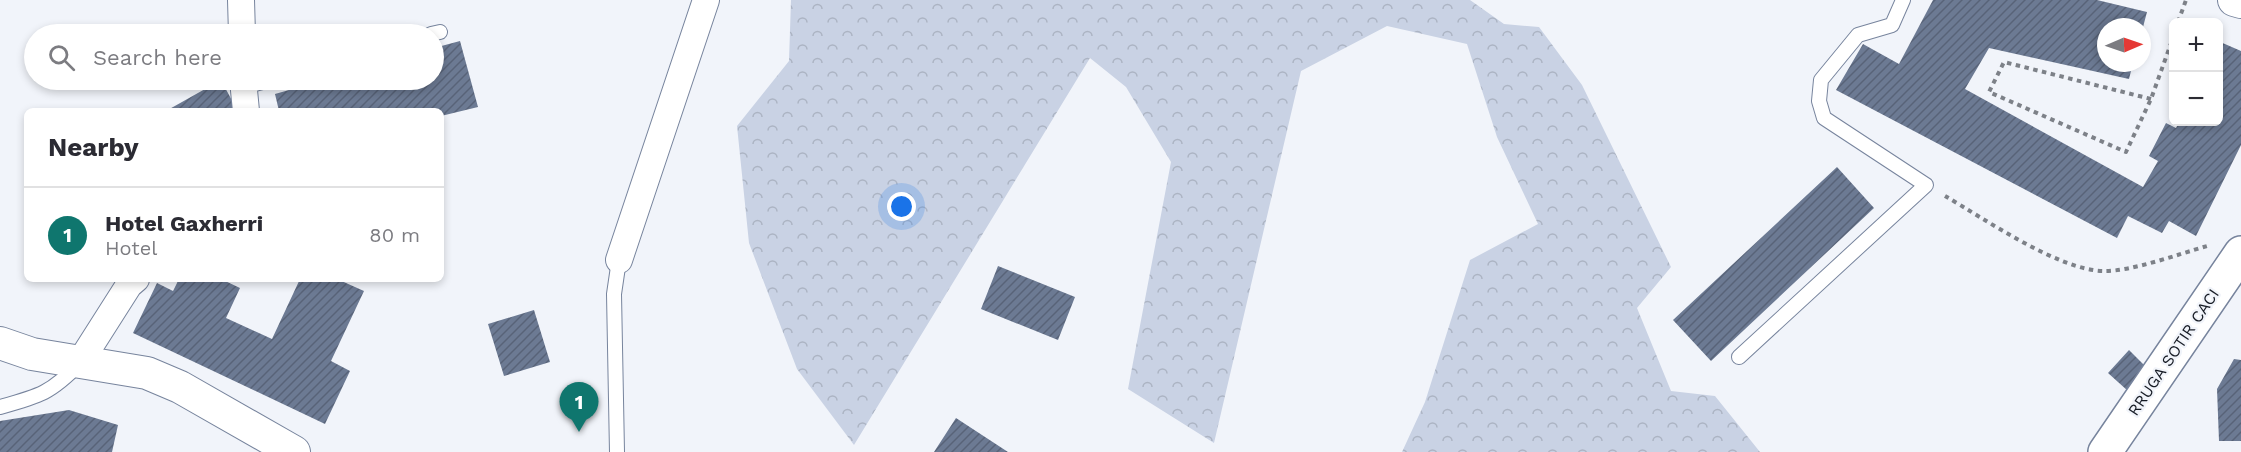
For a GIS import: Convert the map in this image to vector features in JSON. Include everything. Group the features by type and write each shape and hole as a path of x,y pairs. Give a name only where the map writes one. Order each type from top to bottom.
{"main road":[{"name":"RRUGA SOTIR CACI","path":"2105,452 2228,248"}],"street":[{"path":"241,0 242,24"},
{"path":"619,260 706,0"},
{"path":"2234,0 2241,2"},
{"path":"81,362 132,282"},
{"path":"0,344 32,354 147,373 180,387 294,452"}],"lane":[{"path":"1739,357 1926,185 1824,118 1819,101 1821,80 1833,64 1858,34 1892,25 1903,0"},
{"path":"617,452 614,294 619,260"},
{"path":"0,407 40,396 63,381 81,362"}],"path":[{"path":"2179,18 2186,0"},
{"path":"2151,99 2004,62 1989,93 2126,152 2151,99 2169,49"},
{"path":"1926,185 2053,258 2086,269 2119,270 2228,248"}],"green space":[{"path":"791,0 1470,0 1504,24 1539,27 1582,85 1671,267 1637,308 1671,391 1715,396 1760,452 1402,452 1425,402 1470,260 1538,224 1497,137 1467,44 1387,26 1301,71 1214,443 1128,389 1171,162 1126,87 1090,58 854,445 797,369 749,243 737,126 789,61"}],"building":[{"path":"1933,0 2097,0 2147,12 2145,18 2097,18 2097,72 1989,48 1965,89 2143,187 2158,161 2149,156 2166,123 2176,128 2177,126 2223,126 2223,43 2241,51 2241,145 2196,236 2169,221 2162,233 2128,216 2117,238 1836,90 1863,44 1899,64"},
{"path":"460,41 478,107 444,115 444,108 278,108 275,94 289,90 444,90 444,45"},
{"path":"2097,72 2131,72 2129,79"},
{"path":"203,90 226,90 236,108 171,108"},
{"path":"1837,167 1874,208 1711,361 1673,320"},
{"path":"998,266 1075,297 1058,340 981,309"},
{"path":"178,282 227,282 240,288 226,318 272,339 299,282 344,282 364,291 331,361 350,371 325,424 133,333 157,283 173,291"},
{"path":"534,310 550,362 504,376 488,324"},
{"path":"2129,350 2148,369 2128,391 2108,373"},
{"path":"2234,359 2241,360 2241,441 2219,441 2217,389"},
{"path":"69,410 118,425 112,452 0,452 0,421"},
{"path":"956,418 1008,452 934,452"}],"place":[{"name":"Hotel Gaxherri","path":"579,432"}]}
